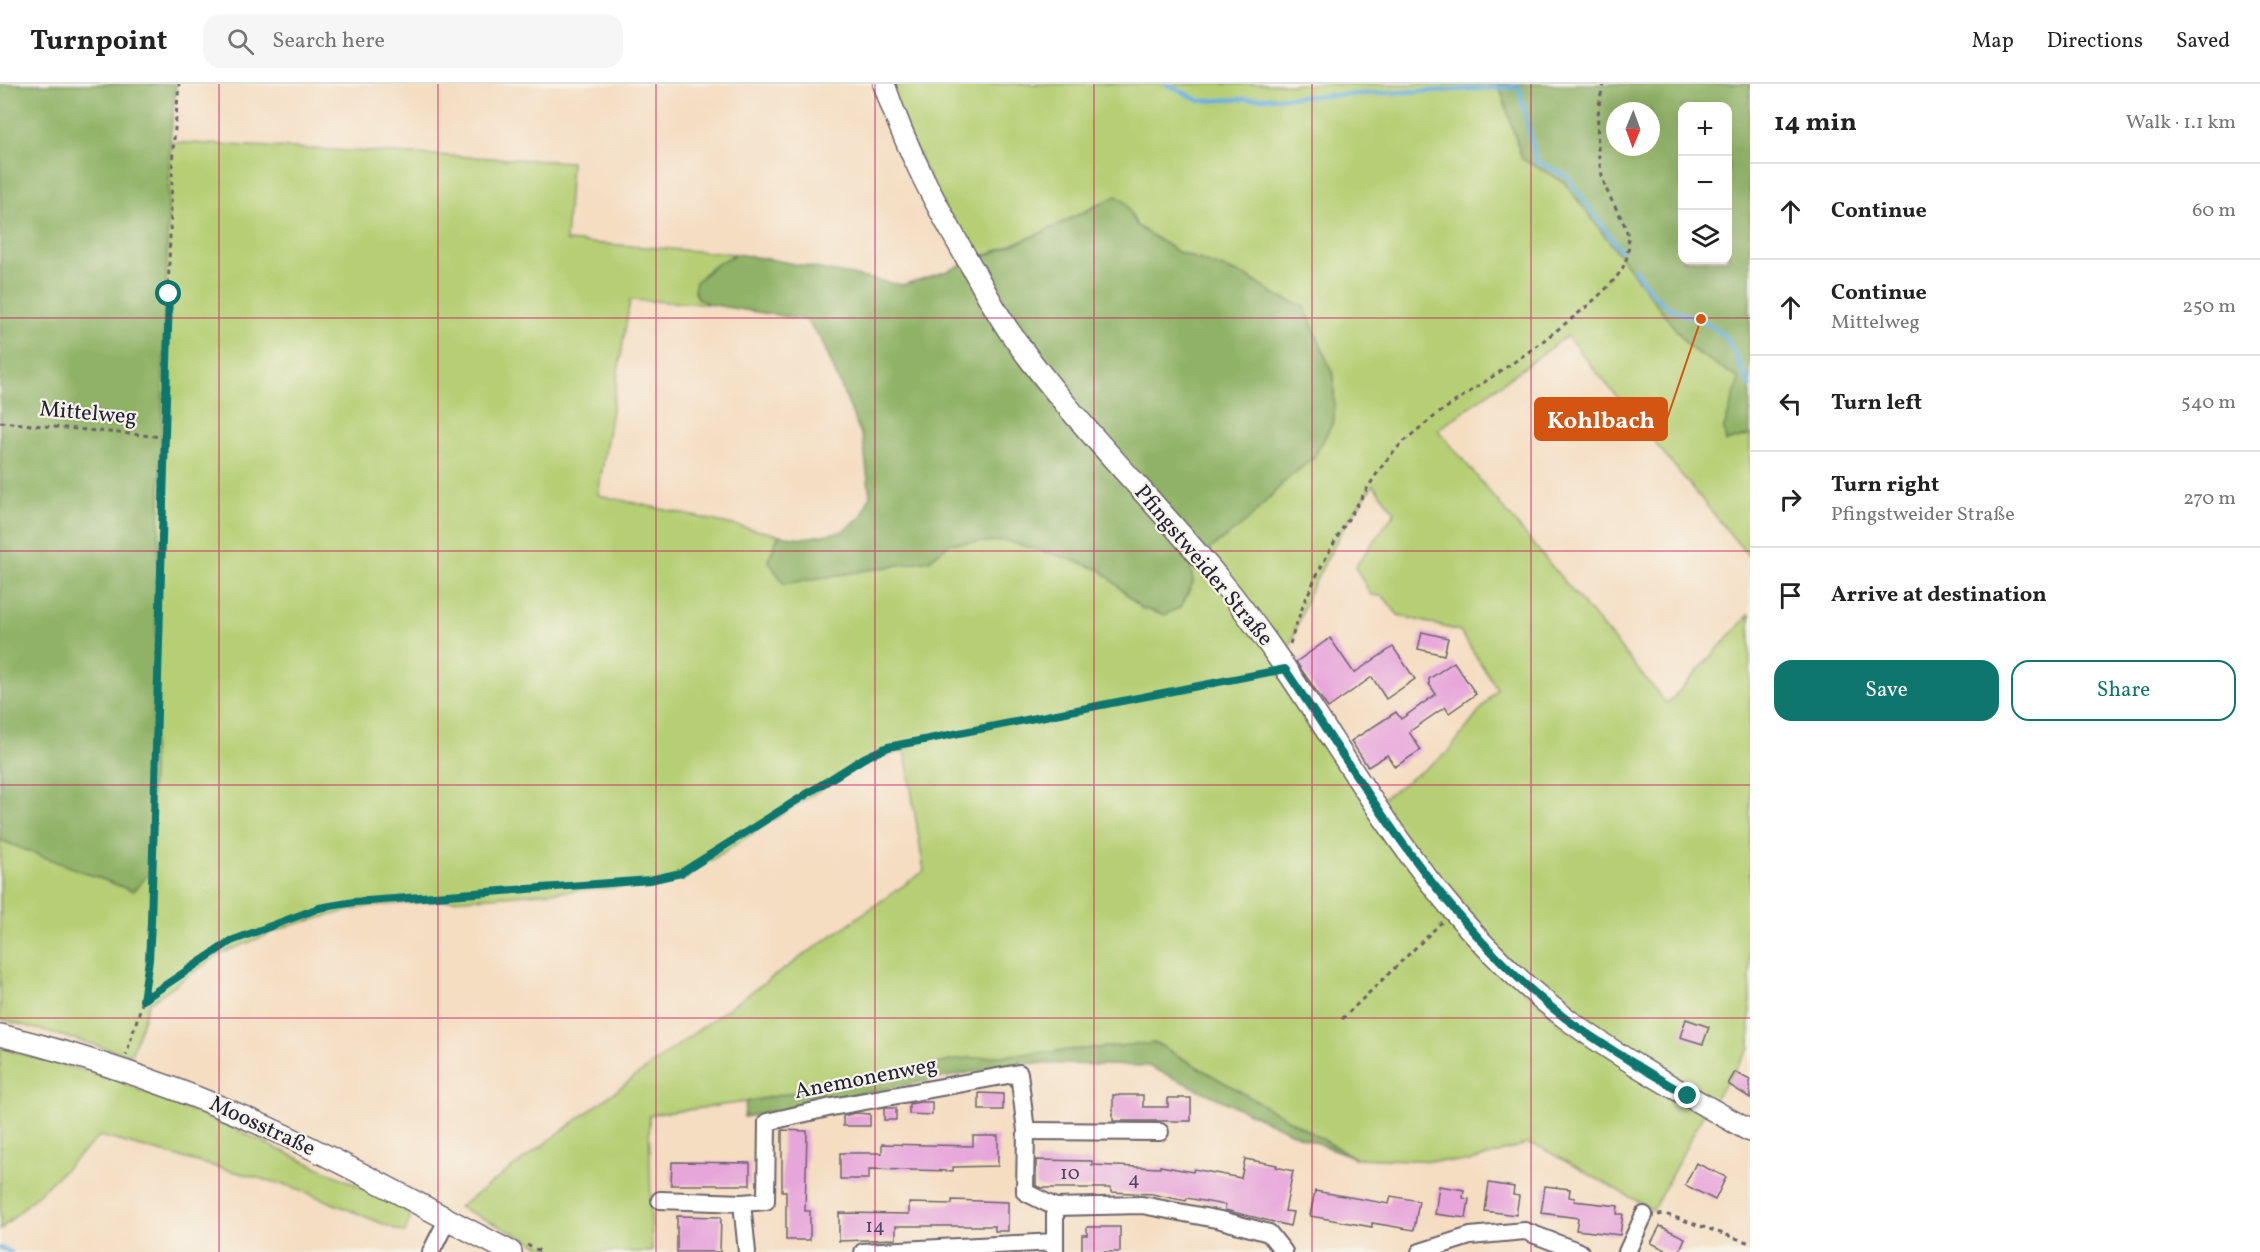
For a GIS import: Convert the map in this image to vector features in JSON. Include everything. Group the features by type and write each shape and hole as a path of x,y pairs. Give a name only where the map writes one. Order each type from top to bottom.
{"street":[{"name":"Pfingstweider Straße","path":"884,84 900,130 939,213 1008,330 1087,429 1221,581 1283,665 1413,859 1462,920 1514,973 1565,1018 1622,1056 1750,1131"},
{"name":"Moosstraße","path":"0,1035 122,1069 189,1094 310,1148 511,1252"},
{"name":"Anemonenweg","path":"660,1200 742,1203 766,1201 767,1122 831,1107 1019,1073 1026,1131 1025,1192 1055,1207 1142,1205 1210,1218 1269,1233 1284,1252"},
{"path":"1026,1131 1160,1132"},
{"path":"742,1203 747,1252"},
{"path":"863,1252 1055,1247 1055,1207"},
{"path":"1627,1252 1644,1215"},
{"path":"430,1252 447,1220"},
{"path":"1420,1252 1470,1236 1525,1231 1580,1252"}],"path":[{"path":"163,438 173,150 179,84"},
{"path":"143,1000 231,941 319,908 354,902 650,880 681,873 864,758 888,747 1283,665 1306,594 1336,538 1396,450 1441,413 1553,333 1598,297 1622,269 1628,255 1628,229 1603,180 1597,142 1604,84"},
{"name":"Mittelweg","path":"0,422 163,438 149,960 143,1000 126,1056"},
{"path":"1342,1020 1440,922"},
{"path":"1644,1215 1665,1214 1750,1243"}],"green space":[{"path":"0,84 176,84 170,142 149,874 133,891 0,840"},
{"path":"890,84 1499,84 1522,159 1564,182 1690,348 1740,379 1724,428 1726,442 1750,435 1750,558 1567,336 1438,430 1667,704 1750,614 1750,1048 1712,1103 1596,1031 1558,1004 1517,968 1477,928 1441,886 1412,850 1379,801 1447,753 1497,689 1460,631 1398,615 1383,596 1371,595 1355,567 1395,512 1373,485 1342,530 1308,595 1280,675 1386,832 1429,890 1477,946 1565,1028 1704,1113 1653,1210 1540,1147 1526,1144 1469,1162 1355,1158 1156,1043 961,1059 746,1102 649,1115 652,1252 554,1252 459,1207 720,1014 924,871 905,751 876,757 850,770 682,879 636,886 369,906 291,925 220,954 149,1003 131,1055 0,1019 0,840 133,891 149,874 170,142 571,162 566,241 736,254 710,268 696,284 694,290 698,298 708,304 630,300 598,495 779,535 768,560 784,584 929,560 951,543 1007,541 1101,570 1141,608 1164,615 1181,607 1193,582 1190,564 1246,522 1284,482 1314,457 1334,420 1334,377 1304,306 1279,297 1246,276 1178,252 1137,226 1125,202 1116,196 1039,234 973,260 940,200 909,136"},
{"path":"1499,84 1750,84 1750,435 1726,442 1724,428 1739,379 1690,348 1564,182 1522,159"},
{"path":"1116,196 1125,202 1137,226 1178,252 1246,276 1279,297 1304,306 1334,377 1334,420 1314,457 1284,482 1246,522 1190,564 1193,582 1181,607 1164,615 1141,608 1101,570 1007,541 951,543 929,560 784,584 768,560 779,535 803,538 841,532 861,517 870,496 863,439 821,339 806,320 708,304 698,298 694,290 696,282 715,265 736,254 902,285 945,272 1039,234"},
{"path":"1156,1043 1355,1158 1299,1136 1148,1066 1018,1063 744,1117 746,1102 961,1059"},
{"path":"0,1048 113,1079 228,1126 387,1199 411,1214 405,1233 296,1188 100,1136 0,1230"}],"building":[{"path":"1422,632 1448,638 1444,655 1418,649"},
{"path":"1330,638 1354,673 1393,647 1415,679 1386,699 1372,677 1328,708 1296,662"},
{"path":"1454,662 1476,694 1449,713 1445,707 1409,732 1421,750 1395,767 1387,755 1368,767 1351,741 1396,712 1401,719 1436,694 1429,684 1429,679"},
{"path":"1686,1019 1709,1027 1703,1044 1680,1037"},
{"path":"1735,1072 1750,1080 1750,1098 1728,1084"},
{"path":"979,1093 1003,1094 1003,1110 979,1110"},
{"path":"1113,1095 1143,1095 1143,1107 1168,1107 1168,1098 1191,1098 1191,1121 1113,1121"},
{"path":"932,1102 932,1115 909,1114 909,1104"},
{"path":"884,1108 896,1108 896,1120 884,1120"},
{"path":"855,1113 870,1114 870,1126 843,1126 843,1116"},
{"path":"782,1130 807,1131 805,1211 810,1211 810,1240 786,1240 786,1191 782,1191"},
{"path":"973,1136 998,1136 998,1166 953,1167 953,1171 869,1169 869,1179 840,1179 840,1153 882,1153 882,1144 973,1146"},
{"path":"1245,1159 1277,1165 1276,1167 1293,1171 1285,1211 1293,1212 1290,1226 1225,1210 1225,1205 1187,1198 1186,1201 1152,1194 1111,1192 1111,1188 1041,1188 1036,1186 1036,1160 1092,1161 1092,1165 1160,1168 1160,1166 1193,1172 1194,1169 1241,1178"},
{"path":"672,1162 750,1163 750,1185 671,1185"},
{"path":"1696,1163 1726,1177 1715,1200 1685,1185"},
{"path":"1489,1183 1514,1187 1513,1195 1519,1196 1516,1215 1485,1211"},
{"path":"1439,1186 1464,1190 1463,1198 1469,1199 1466,1218 1435,1214"},
{"path":"1545,1186 1570,1189 1569,1197 1575,1198 1574,1201 1618,1206 1617,1214 1623,1214 1620,1235 1576,1230 1578,1218 1541,1213"},
{"path":"1315,1191 1389,1204 1391,1196 1419,1201 1414,1230 1372,1223 1372,1227 1310,1216"},
{"path":"952,1200 1008,1202 1008,1231 995,1231 995,1226 896,1226 896,1239 839,1241 839,1213 909,1214 909,1203 952,1204"},
{"path":"677,1216 721,1217 720,1252 677,1252"},
{"path":"1660,1226 1685,1238 1679,1252 1670,1252 1651,1243"},
{"path":"1087,1227 1120,1227 1120,1252 1082,1252 1082,1235 1087,1235"}],"waterway":[{"path":"1166,84 1200,101 1519,87 1536,161 1567,177 1620,250"},
{"path":"1634,269 1649,290 1668,307 1702,321 1721,333 1734,352 1750,386"},
{"path":"0,1248 11,1252"}],"place":[{"name":"Kohlbach","path":"1701,319"}],"route":[{"path":"169,294 163,438 151,922 149,960 143,1000 231,941 319,908 354,902 650,880 681,873 864,758 888,747 1285,669 1413,859 1439,894 1476,936 1565,1018 1688,1096"}]}
